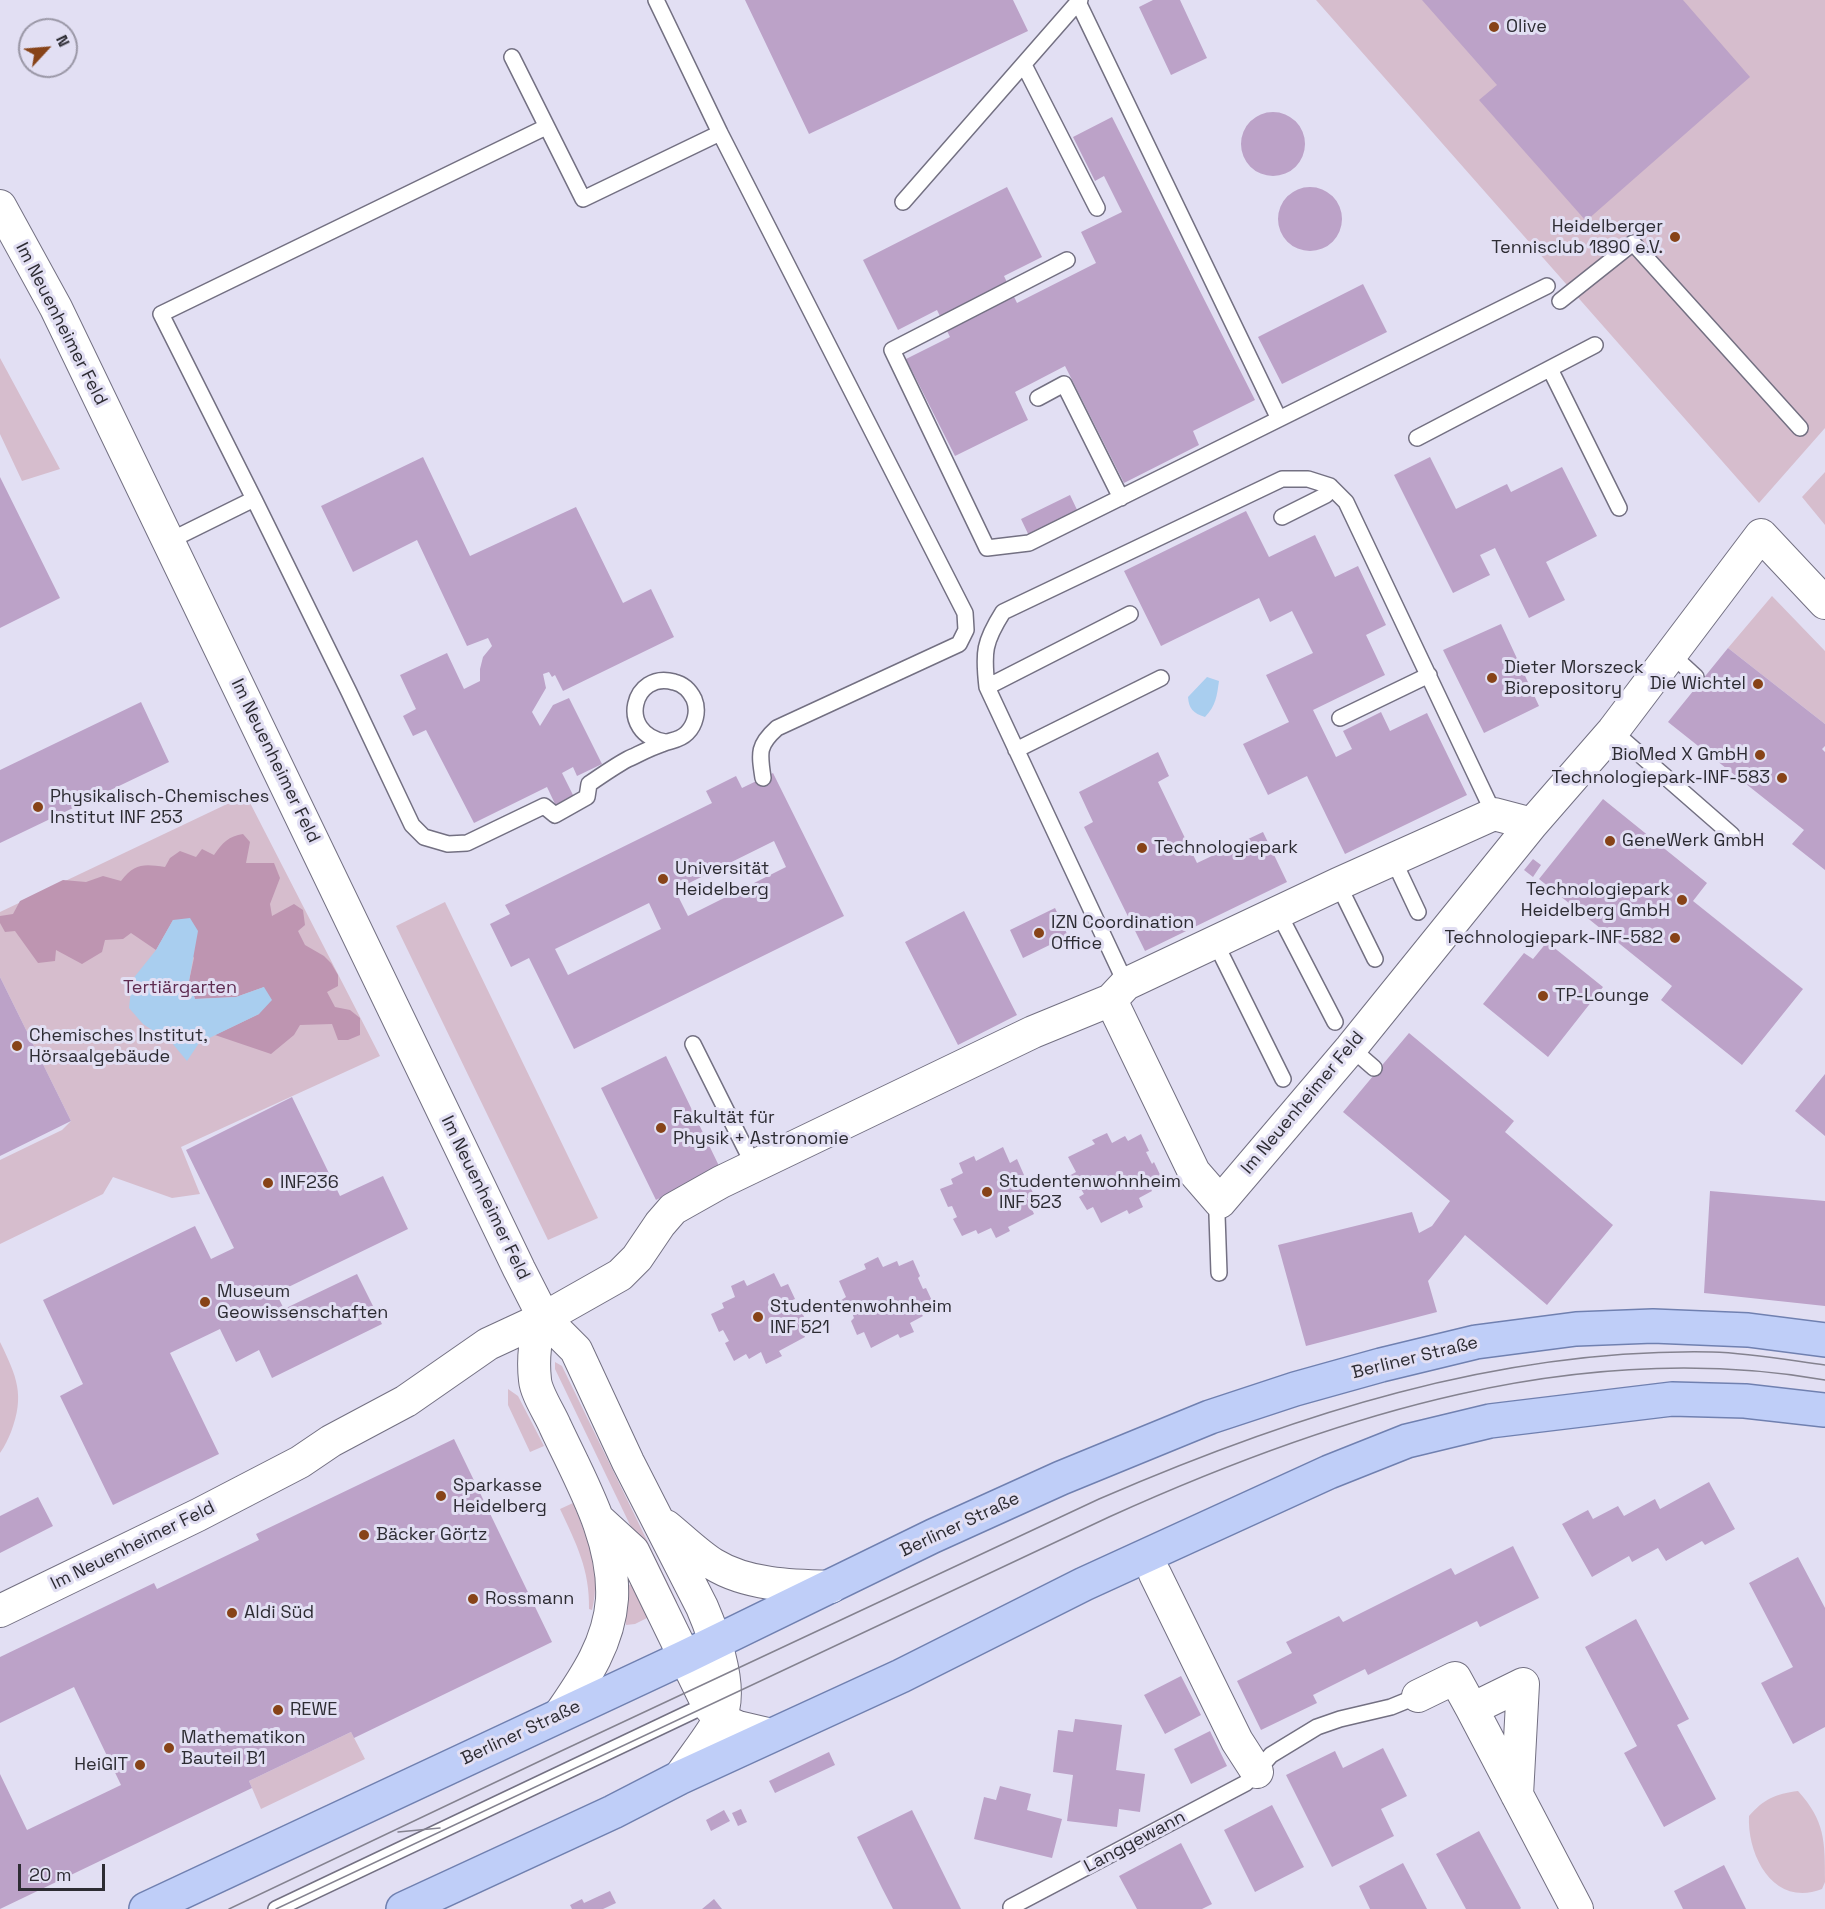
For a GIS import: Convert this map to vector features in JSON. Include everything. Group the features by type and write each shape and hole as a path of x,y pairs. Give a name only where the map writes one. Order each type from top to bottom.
{"main road":[{"name":"Berliner Straße","path":"146,1909 715,1643 933,1536 1061,1478 1210,1417 1295,1389 1476,1342 1576,1329 1653,1326 1748,1330 1825,1340"},
{"path":"403,1909 901,1676 1106,1575 1329,1472 1407,1441 1490,1421 1672,1399 1745,1401 1825,1410"}],"street":[{"name":"Im Neuenheimer Feld","path":"0,206 56,309 544,1318 576,1350 702,1607 715,1643 717,1701"},
{"name":"Im Neuenheimer Feld","path":"1220,1202 1343,1035 1613,731 1761,535 1825,603"},
{"name":"Im Neuenheimer Feld","path":"0,1611 281,1472 331,1441 406,1401 488,1344 544,1318 620,1275 638,1258 660,1224 673,1209 693,1196 1118,992 1215,942 1494,814"},
{"path":"1494,814 1532,824"},
{"path":"1118,992 1194,1172 1220,1202"},
{"path":"544,1318 539,1326 535,1382 597,1518 607,1548 611,1570 612,1599 608,1625 599,1652 589,1672 560,1714"},
{"path":"597,1518 633,1551 685,1657 717,1701 738,1727 772,1735"},
{"name":"Im Neuenheimer Feld","path":"657,1519 713,1564 740,1576 791,1586 831,1587"},
{"path":"1155,1574 1237,1740 1257,1772"},
{"name":"Langgewann","path":"1418,1696 1455,1678 1517,1794 1571,1907"},
{"path":"1472,1709 1523,1684 1517,1794"},
{"path":"679,1778 717,1701"}],"lane":[{"path":"656,0 720,133 965,613 966,630 959,644 777,728 763,740 760,760 763,778"},
{"path":"903,202 1079,1 1279,419"},
{"path":"512,57 583,199 720,133"},
{"path":"1024,65 1098,208"},
{"path":"546,127 160,314 254,499 412,825 424,837 448,844 467,843 544,806 555,815 587,797 589,784 626,760 664,742 682,737 689,732 693,724 696,708 694,700 686,688 676,682 666,680 655,681 646,687 639,695 634,716 645,735 664,742"},
{"path":"1560,301 1633,243 1800,428"},
{"path":"1067,260 892,350 987,548 1029,543 1547,286"},
{"path":"1418,438 1595,345"},
{"path":"1550,369 1618,508"},
{"path":"1038,398 1065,384 1121,498"},
{"path":"1118,992 987,687 984,654 990,632 1003,612 1282,479 1308,479 1330,486 1346,502 1494,814"},
{"path":"1282,517 1326,495 1330,486"},
{"path":"169,541 254,499"},
{"path":"987,687 1130,614"},
{"path":"959,644 984,654"},
{"path":"1671,654 1696,677"},
{"path":"1340,718 1428,675"},
{"path":"1016,750 1161,678"},
{"path":"1613,731 1732,835"},
{"path":"1393,859 1418,912"},
{"path":"1338,884 1375,959"},
{"path":"1278,912 1343,1035 1374,1068"},
{"path":"1215,942 1283,1078"},
{"path":"693,1044 754,1166"},
{"path":"1219,1273 1217,1215 1220,1202"},
{"name":"Langgewann","path":"1012,1909 1011,1907 1246,1783 1271,1755 1317,1728 1340,1719 1391,1707 1418,1696"},
{"path":"276,1909 717,1701"}],"green space":[{"name":"Heidelberger Tennisclub 1890 e.V.","path":"1316,0 1825,0 1825,428 1759,503"},
{"path":"0,358 60,469 22,481 0,434"},
{"path":"1825,472 1825,525 1802,497"},
{"path":"1772,596 1825,651 1825,724 1728,648"},
{"name":"Tertiärgarten","path":"246,795 380,1056 181,1147 200,1194 172,1198 113,1177 103,1194 0,1244 0,1160 62,1130 71,1121 0,977 0,912"},
{"path":"445,902 598,1218 548,1240 396,926"},
{"path":"0,1342 15,1376 18,1407 9,1437 0,1453"},
{"path":"555,1362 562,1366 677,1602 669,1606 555,1369"},
{"path":"508,1389 518,1396 544,1446 530,1452 508,1405"},
{"path":"573,1503 592,1555 595,1596 592,1610 589,1609 587,1582 581,1557 560,1509"},
{"path":"635,1584 651,1616 635,1624 626,1625 628,1585"},
{"path":"351,1732 365,1759 261,1809 249,1781"},
{"path":"1798,1791 1814,1812 1822,1832 1825,1854 1825,1882 1822,1889 1805,1893 1790,1891 1778,1885 1767,1875 1753,1847 1750,1832 1749,1816 1760,1805 1776,1796"}],"shaded area":[{"path":"243,834 250,842 246,863 274,863 280,878 270,904 272,916 294,904 303,910 305,925 298,931 305,945 331,963 338,975 338,986 327,992 335,1007 350,1010 360,1018 360,1035 348,1040 338,1040 332,1024 300,1025 294,1035 271,1054 215,1035 259,1014 264,987 236,997 195,999 189,981 194,958 173,920 156,950 131,933 123,939 105,940 102,952 82,964 56,950 55,961 38,963 15,931 5,932 0,923 0,916 13,914 20,901 63,880 86,882 103,876 121,881 140,866 165,867 170,858 180,851 196,857 202,849 214,855 226,841"}],"water":[{"path":"1207,677 1219,681 1214,704 1205,717 1192,710 1188,697"},
{"path":"190,918 198,931 189,981 195,999 236,997 264,987 272,1000 259,1014 199,1043 187,1061 172,1043 143,1024 129,1008 132,980 156,950 173,920"}],"building":[{"path":"745,0 1013,0 1028,31 809,134"},
{"path":"1153,0 1180,0 1207,58 1171,75 1139,7"},
{"path":"1422,0 1683,0 1750,77 1586,221 1479,100 1497,85"},
{"path":"1267,112 1279,112 1296,121 1303,132 1305,144 1303,156 1296,167 1279,176 1267,176 1255,171 1246,162 1241,150 1241,138 1246,126 1255,117"},
{"path":"1112,117 1255,400 1193,431 1199,445 1124,483 1065,366 1015,392 1028,420 955,456 906,359 950,337 937,310 898,330 863,260 1007,187 1042,257 1004,276 1017,303 1096,263 1081,232 1122,212 1104,176 1095,181 1073,137"},
{"path":"1304,187 1316,187 1333,196 1340,207 1342,219 1340,231 1333,242 1316,251 1304,251 1292,246 1283,237 1278,225 1278,213 1283,201 1292,192"},
{"path":"1363,284 1387,332 1282,384 1258,337"},
{"path":"423,457 470,556 576,507 623,603 651,589 674,637 563,691 555,675 552,677 549,672 543,674 546,688 532,712 540,726 553,705 569,698 602,764 577,776 573,767 562,773 574,797 556,806 547,787 474,823 426,730 413,736 403,716 416,709 400,675 447,653 464,689 480,681 483,657 492,646 488,638 467,646 417,540 353,572 321,506"},
{"path":"1430,457 1456,509 1507,484 1511,492 1562,467 1597,536 1546,562 1565,600 1529,618 1495,548 1480,555 1490,575 1453,593 1394,475"},
{"path":"0,477 60,598 0,628"},
{"path":"1070,495 1080,516 1031,540 1021,519"},
{"path":"1246,511 1269,557 1315,535 1335,577 1358,566 1386,625 1366,635 1385,675 1313,710 1336,757 1352,749 1343,731 1381,712 1390,731 1427,713 1467,795 1345,854 1307,776 1268,795 1243,744 1289,722 1266,675 1313,653 1292,611 1270,622 1259,598 1161,646 1124,571"},
{"name":"Dieter Morszeck Biorepository","path":"1501,624 1539,706 1484,733 1443,650"},
{"name":"Technologiepark-INF-583","path":"1728,648 1825,724 1825,746 1822,749 1825,752 1825,870 1792,844 1804,830 1668,722"},
{"name":"Physikalisch-Chemisches Institut INF 253","path":"141,702 169,762 0,843 0,770"},
{"name":"Technologiepark","path":"1158,752 1169,776 1158,782 1197,863 1263,832 1287,882 1145,951 1084,827 1093,822 1079,792"},
{"path":"773,773 844,916 574,1049 529,958 511,967 490,924 510,914 505,905 712,803 706,791 736,776 742,788","holes":["774,841 786,867 688,916 675,890","649,903 661,929 568,975 555,949"]},
{"name":"Technologiepark-INF-582","path":"1603,799 1707,883 1693,901 1803,989 1742,1065 1661,1000 1672,986 1539,879"},
{"path":"1533,859 1541,865 1533,877 1524,870"},
{"name":"IZN Coordination Office","path":"1055,908 1068,936 1023,958 1010,930"},
{"path":"964,911 1017,1015 958,1045 905,942"},
{"name":"TP-Lounge","path":"1547,942 1603,987 1548,1057 1483,1004 1524,953 1533,959"},
{"name":"Chemisches Institut, Hörsaalgebäude","path":"0,977 71,1121 0,1156"},
{"path":"1409,1033 1514,1121 1505,1132 1613,1225 1547,1305 1465,1235 1428,1281 1437,1312 1306,1346 1278,1245 1412,1212 1419,1233 1432,1226 1450,1201 1343,1112"},
{"name":"Fakultät für Physik + Astronomie","path":"666,1056 720,1168 656,1200 601,1088"},
{"path":"1825,1074 1825,1136 1795,1111"},
{"path":"292,1097 340,1196 383,1176 408,1229 276,1293 284,1309 357,1274 382,1324 272,1378 259,1350 236,1362 220,1329 170,1353 219,1454 113,1505 60,1396 83,1384 43,1300 195,1226 211,1259 234,1248 186,1150"},
{"path":"1107,1133 1112,1143 1125,1136 1128,1141 1141,1134 1149,1151 1146,1152 1152,1164 1154,1162 1163,1181 1150,1187 1152,1191 1139,1198 1143,1207 1129,1214 1127,1210 1101,1223 1093,1207 1087,1210 1079,1197 1084,1194 1081,1189 1077,1190 1069,1176 1076,1172 1068,1157 1095,1144 1092,1140"},
{"name":"Studentenwohnheim INF 523","path":"1003,1147 1010,1163 1017,1159 1024,1175 1020,1177 1023,1181 1027,1180 1034,1195 1027,1198 1034,1214 1008,1227 1010,1231 996,1238 991,1228 978,1234 976,1230 962,1236 953,1219 957,1217 952,1206 948,1207 940,1189 953,1184 951,1179 963,1173 959,1163 974,1156 976,1161"},
{"path":"1710,1191 1825,1201 1825,1306 1704,1293"},
{"path":"878,1257 883,1267 897,1261 899,1266 913,1260 923,1289 926,1288 934,1305 920,1312 923,1316 910,1323 914,1332 900,1338 898,1334 871,1348 864,1332 857,1335 851,1321 854,1318 852,1313 847,1315 840,1301 846,1297 839,1281 866,1269 864,1264"},
{"name":"Studentenwohnheim INF 521","path":"774,1273 781,1287 788,1284 795,1299 790,1301 793,1307 798,1304 805,1319 798,1323 805,1337 779,1351 782,1356 766,1364 761,1352 749,1359 746,1354 734,1361 725,1343 729,1341 723,1330 719,1332 711,1314 724,1308 722,1303 735,1297 731,1286 744,1280 747,1286"},
{"path":"454,1439 552,1642 354,1738 351,1732 249,1781 252,1788 0,1909 0,1774 27,1830 121,1785 74,1687 0,1723 0,1657 154,1583 157,1589 259,1540 256,1534"},
{"path":"1709,1482 1735,1529 1705,1545 1702,1541 1666,1561 1658,1548 1632,1562 1629,1556 1592,1577 1562,1524 1588,1510 1593,1519 1618,1506 1624,1516 1655,1499 1660,1509"},
{"path":"38,1497 53,1526 0,1553 0,1516"},
{"path":"1513,1546 1539,1598 1480,1627 1477,1621 1368,1675 1365,1669 1313,1695 1317,1703 1261,1730 1237,1681 1292,1653 1286,1642 1339,1616 1343,1622 1451,1568 1455,1575"},
{"path":"1798,1557 1825,1608 1825,1727 1793,1744 1761,1683 1793,1667 1749,1583"},
{"path":"1636,1619 1689,1719 1677,1725 1716,1799 1664,1827 1624,1753 1637,1746 1585,1647"},
{"path":"1181,1676 1201,1715 1165,1734 1144,1695"},
{"path":"1075,1719 1122,1725 1116,1770 1145,1774 1140,1812 1119,1809 1117,1827 1067,1821 1073,1775 1053,1772 1058,1730 1073,1732"},
{"path":"1210,1731 1227,1766 1191,1784 1174,1749"},
{"path":"1383,1748 1407,1796 1381,1809 1394,1836 1332,1867 1286,1775 1335,1751 1343,1768"},
{"path":"829,1752 835,1765 775,1793 769,1781"},
{"path":"1000,1786 1031,1794 1027,1810 1062,1819 1052,1858 974,1839 984,1797 996,1800"},
{"path":"1272,1805 1304,1867 1255,1892 1224,1830"},
{"path":"741,1809 747,1822 738,1826 732,1813"},
{"path":"724,1810 730,1821 711,1831 706,1820"},
{"path":"912,1810 961,1909 893,1909 882,1888 857,1837"},
{"path":"1479,1831 1520,1909 1466,1909 1436,1854"},
{"path":"1181,1843 1212,1904 1202,1909 1137,1909 1119,1876"},
{"path":"1403,1863 1427,1909 1370,1909 1359,1886"},
{"path":"1724,1865 1746,1909 1683,1909 1674,1891"},
{"path":"610,1891 616,1903 603,1909 572,1909 570,1905 582,1899 584,1903"},
{"path":"714,1899 722,1909 702,1909"}],"tram line":[{"path":"229,1909 1099,1499 1247,1440 1398,1392 1554,1361 1632,1354 1712,1352 1755,1355 1825,1365"},
{"path":"276,1909 1109,1517 1194,1480 1280,1447 1368,1418 1458,1394 1549,1378 1640,1369 1732,1369 1825,1380"},
{"path":"398,1832 440,1828"}],"place":[{"name":"Olive","path":"1494,27"},
{"name":"Heidelberger Tennisclub 1890 e.V.","path":"1675,237"},
{"name":"Dieter Morszeck Biorepository","path":"1492,678"},
{"name":"Die Wichtel","path":"1758,684"},
{"name":"BioMed X GmbH","path":"1760,755"},
{"name":"Technologiepark-INF-583","path":"1782,778"},
{"name":"Physikalisch-Chemisches Institut INF 253","path":"38,807"},
{"name":"GeneWerk GmbH","path":"1610,841"},
{"name":"Technologiepark","path":"1142,848"},
{"name":"Universität Heidelberg","path":"663,879"},
{"name":"Technologiepark Heidelberg GmbH","path":"1682,900"},
{"name":"IZN Coordination Office","path":"1039,933"},
{"name":"Technologiepark-INF-582","path":"1675,938"},
{"name":"TP-Lounge","path":"1543,996"},
{"name":"Chemisches Institut, Hörsaalgebäude","path":"17,1046"},
{"name":"Fakultät für Physik + Astronomie","path":"661,1128"},
{"name":"INF236","path":"268,1183"},
{"name":"Studentenwohnheim INF 523","path":"987,1192"},
{"name":"Museum Geowissenschaften","path":"205,1302"},
{"name":"Studentenwohnheim INF 521","path":"758,1317"},
{"name":"Sparkasse Heidelberg","path":"441,1496"},
{"name":"Bäcker Görtz","path":"364,1535"},
{"name":"Rossmann","path":"473,1599"},
{"name":"Aldi Süd","path":"232,1613"},
{"name":"REWE","path":"278,1710"},
{"name":"Mathematikon Bauteil B1","path":"169,1748"},
{"name":"HeiGIT","path":"140,1765"}]}
